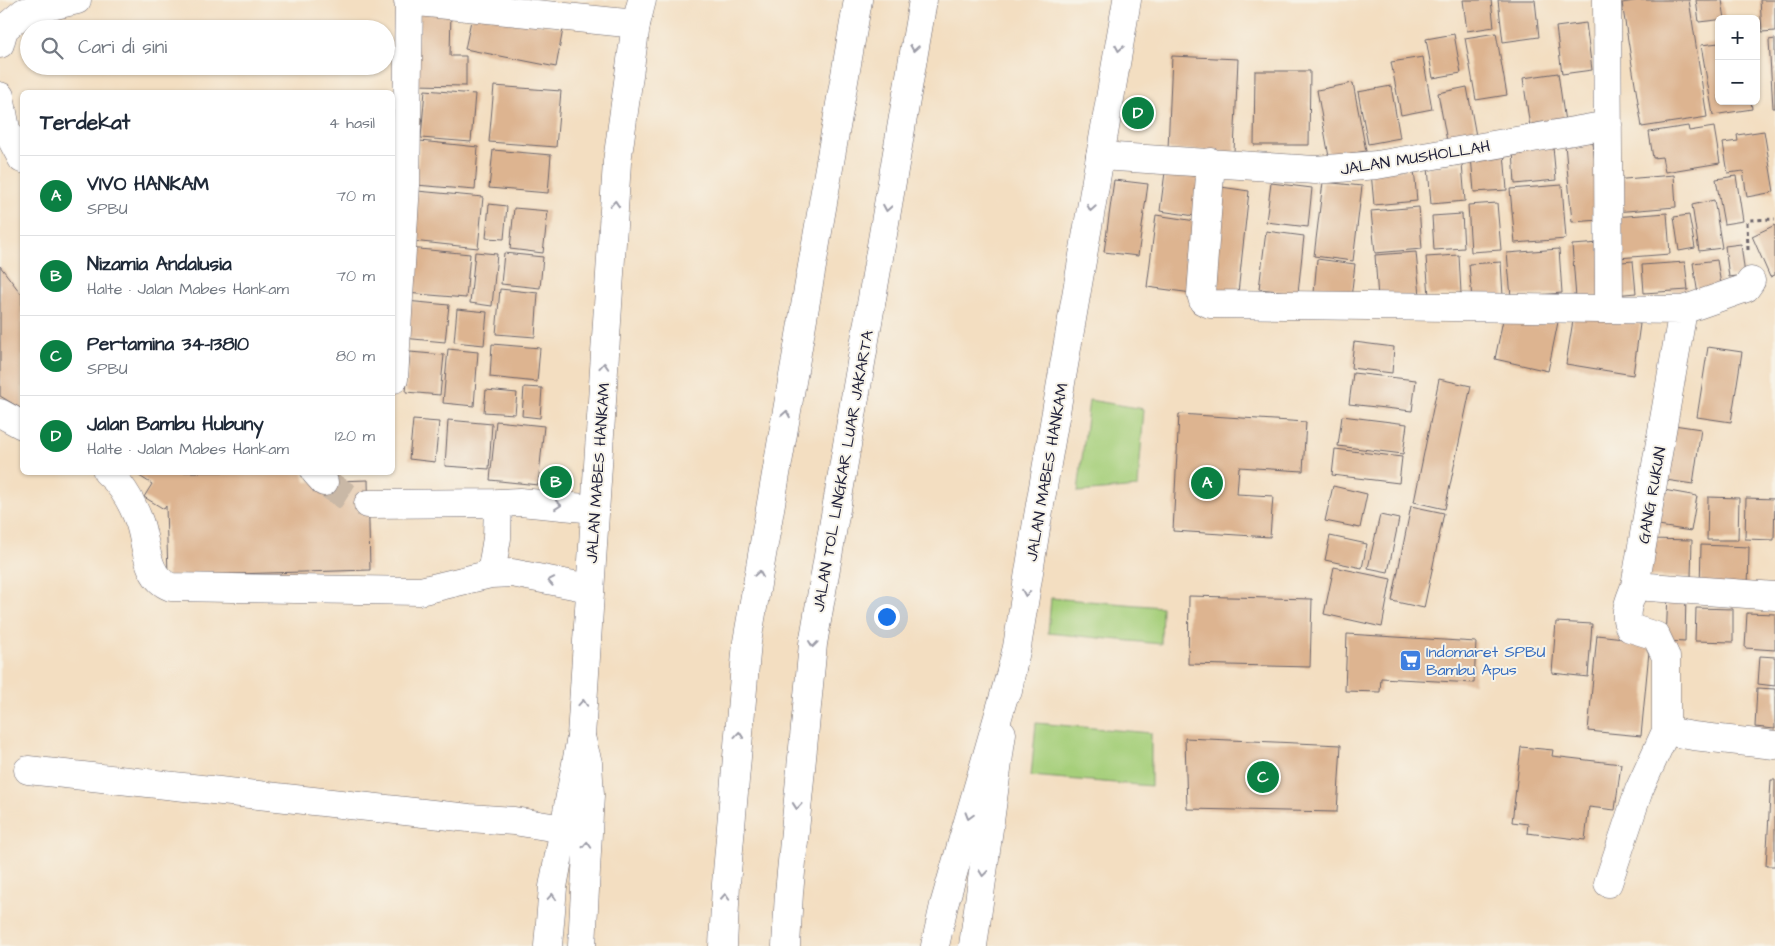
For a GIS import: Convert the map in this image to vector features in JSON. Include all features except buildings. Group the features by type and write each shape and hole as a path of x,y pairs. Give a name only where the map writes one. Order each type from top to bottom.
{"main road":[{"path":"0,44 4,30 24,12 77,0"},
{"path":"395,363 406,184 408,0 639,12"},
{"path":"723,946 726,884 747,642 858,0"},
{"name":"JALAN TOL LINGKAR LUAR JAKARTA","path":"786,946 789,893 813,644 923,0"},
{"name":"JALAN MABES HANKAM","path":"973,946 1012,668 1018,647 1037,522 1127,0"},
{"path":"1607,0 1609,309"},
{"name":"JALAN MABES HANKAM","path":"548,946 553,886 581,737 617,162 639,12"},
{"path":"0,96 3,124 20,155"},
{"name":"JALAN MUSHOLLAH","path":"1100,156 1315,170 1346,169 1608,125"},
{"path":"1211,162 1201,294 1203,301 1210,304 1683,310 1746,288 1751,281"},
{"name":"GANG RUKUN","path":"1666,731 1666,657 1656,636 1630,628 1626,613 1635,586 1683,310"},
{"path":"0,412 20,424"},
{"path":"110,475 125,492 136,513 152,572 163,585 171,587 420,591 491,574 512,573 590,588"},
{"path":"368,504 520,502 595,509"},
{"path":"491,574 497,538 498,503"},
{"path":"1635,586 1775,596"},
{"path":"935,946 944,905 1012,668"},
{"path":"1608,882 1639,790 1666,731 1693,736 1775,745"},
{"path":"581,737 588,764 590,795 582,946"},
{"path":"28,770 469,818 514,821 564,829"}],"path":[{"path":"1751,281 1747,222 1750,220 1775,219"}],"green space":[{"path":"1089,400 1144,409 1138,487 1078,492"},
{"path":"1051,598 1162,607 1161,644 1048,633"},
{"path":"1036,723 1151,733 1151,786 1031,776"}],"tunnel":[{"path":"324,482 352,500 368,504"}],"place":[{"name":"Jalan Bambu Hubuny","path":"1138,113"},
{"name":"Nizamia Andalusia","path":"556,482"},
{"name":"VIVO HANKAM","path":"1207,483"},
{"name":"Indomaret SPBU Bambu Apus","path":"1410,660"},
{"name":"Pertamina 34-13810","path":"1263,777"}]}
